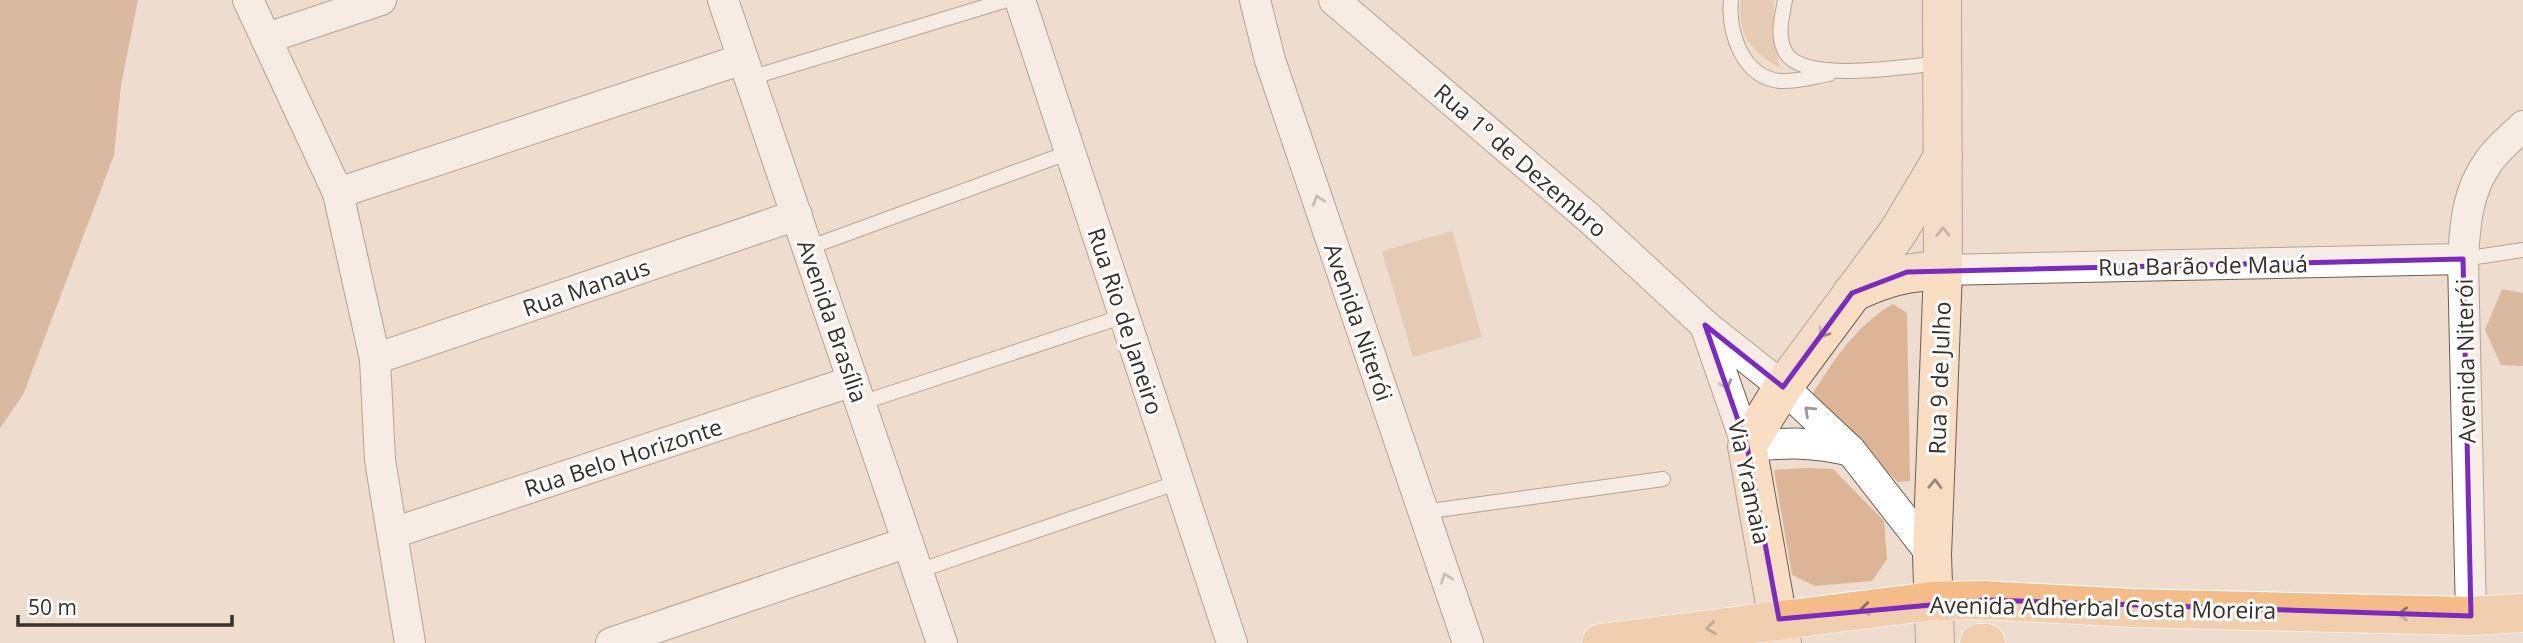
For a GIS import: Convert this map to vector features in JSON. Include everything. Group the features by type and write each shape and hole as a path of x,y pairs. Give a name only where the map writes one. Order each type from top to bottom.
{"main road":[{"name":"Rua 9 de Julho","path":"1935,643 1932,601 1943,270 1942,0"},
{"path":"1747,446 1783,387 1898,232 1944,155"},
{"path":"1852,293 1907,272 1943,270"},
{"name":"Via Yramaia","path":"1747,446 1781,631"},
{"name":"Avenida Adherbal Costa Moreira","path":"1601,643 1781,631 1932,601 1985,600 2132,608 2472,616 2523,613"},
{"name":"Avenida Adherbal Costa Moreira","path":"1979,643 1986,643"}],"street":[{"path":"248,0 338,193 375,359 380,460 410,643"},
{"path":"267,38 381,0"},
{"name":"Avenida Brasília","path":"723,0 942,643"},
{"name":"Rua Rio de Janeiro","path":"1020,0 1232,643"},
{"name":"Avenida Niterói","path":"1255,0 1270,60 1468,643"},
{"name":"Rua 1º de Dezembro","path":"1334,0 1590,218 1704,324 1783,387 1851,451 1933,555"},
{"path":"338,193 747,69"},
{"name":"Avenida Niterói","path":"2472,616 2463,259 2466,212 2474,186 2489,161 2523,126"},
{"name":"Rua Manaus","path":"375,359 797,215"},
{"name":"Rua Barão de Mauá","path":"1943,270 2463,259"},
{"name":"Via Yramaia","path":"1704,324 1747,446"},
{"name":"Rua Belo Horizonte","path":"393,533 857,392"},
{"path":"1747,446 1800,442 1825,444 1851,451"},
{"path":"611,643 908,542"}],"lane":[{"path":"747,69 1007,0"},
{"path":"1731,0 1733,36 1740,53 1757,73 1778,81 1942,63"},
{"path":"1785,0 1780,24 1782,44 1788,57 1799,64 1833,73"},
{"path":"808,248 1070,152"},
{"path":"2463,259 2523,250"},
{"path":"857,392 1124,316"},
{"path":"1423,512 1663,479"},
{"path":"918,570 1179,482"}],"highlighted area":[{"path":"2463,259 2471,616 1985,600 1779,619 1747,446 1705,325 1783,387 1852,293 1907,272"}],"shaded area":[{"path":"0,0 138,0 121,85 114,155 23,395 0,428"},
{"path":"1741,0 1774,0 1774,43 1780,68 1761,55 1748,41 1741,23"},
{"path":"1452,231 1482,337 1413,357 1382,251"},
{"path":"2502,289 2523,293 2523,366 2501,365 2485,330"},
{"path":"1893,304 1907,313 1910,481 1898,482 1810,398 1836,358 1856,334"},
{"path":"1833,469 1884,521 1887,559 1872,581 1815,586 1792,575 1774,470"}]}
